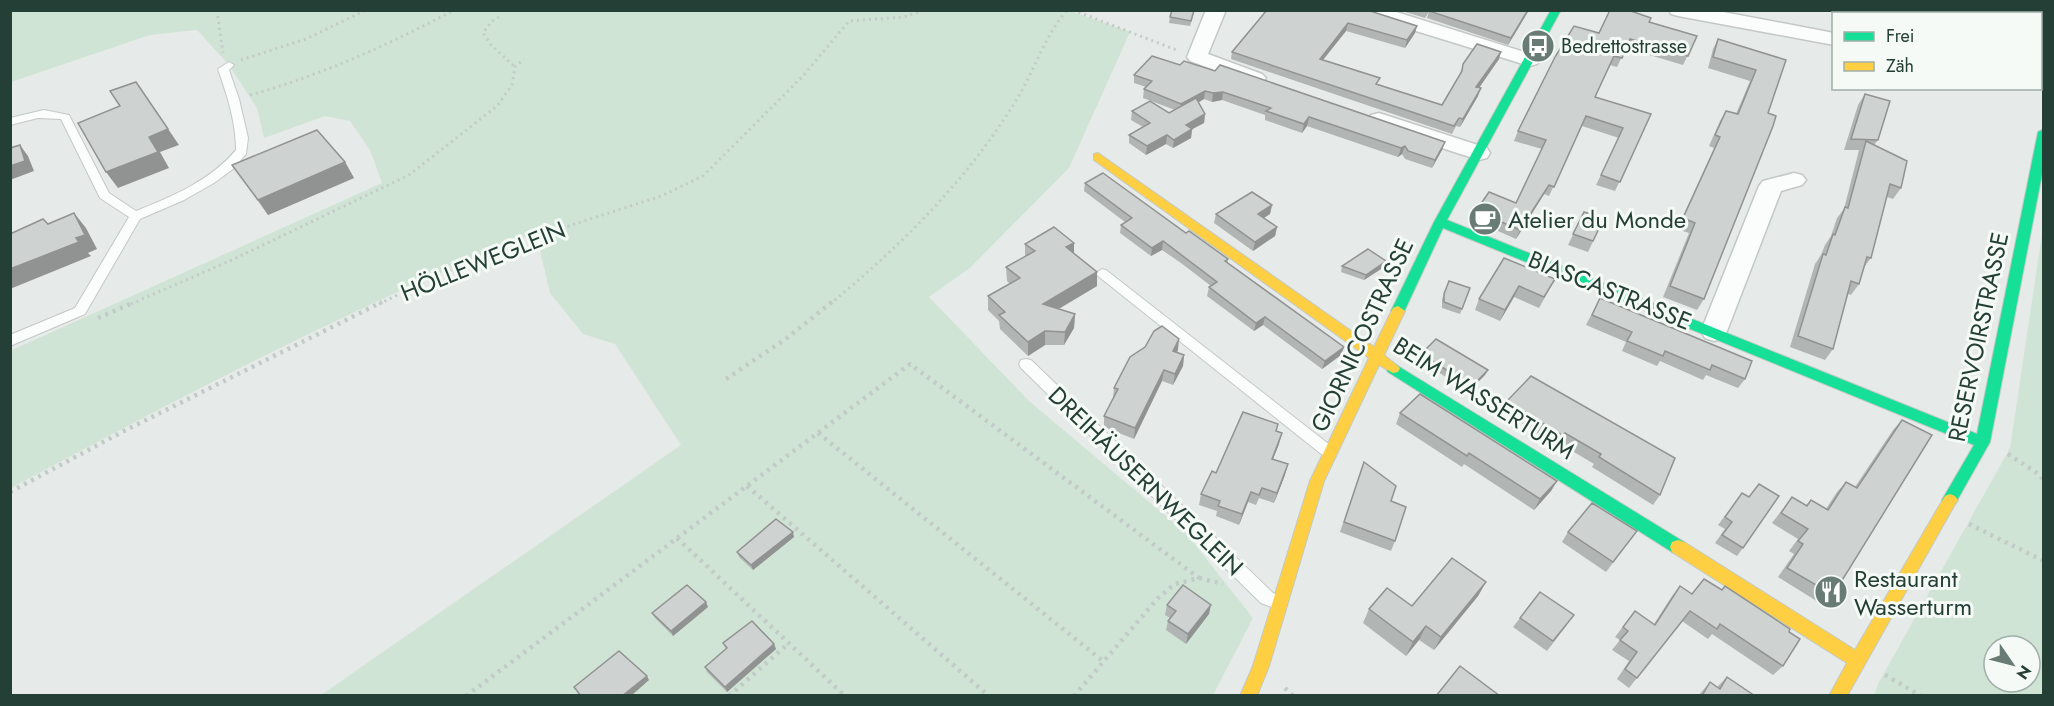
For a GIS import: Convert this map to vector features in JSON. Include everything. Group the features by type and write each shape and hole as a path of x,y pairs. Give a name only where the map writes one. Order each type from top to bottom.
{"street":[{"path":"1216,10 1197,57 1276,85"},
{"path":"1368,10 1530,60"},
{"name":"GIORNICOSTRASSE","path":"1248,696 1261,666 1273,601 1317,481 1440,222 1556,10"},
{"path":"1678,10 1832,39"},
{"path":"1354,111 1479,153"},
{"name":"RESERVOIRSTRASSE","path":"1837,696 1983,442 2043,132"},
{"name":"BEIM WASSERTURM","path":"1098,157 1376,357 1858,660"},
{"name":"BIASCASTRASSE","path":"1714,331 1771,186 1794,180"},
{"name":"BIASCASTRASSE","path":"1440,222 1714,331 1983,442"}],"lane":[{"path":"10,341 80,310 136,216 180,197 210,180 229,166 242,151 242,138 226,67"},
{"path":"10,122 39,114 56,113 65,117 105,195 119,207 136,216"},
{"path":"1102,273 1330,453"},
{"name":"DREIHÄUSERNWEGLEIN","path":"1026,364 1273,601"}],"path":[{"path":"217,10 226,67 262,51 306,39 366,10"},
{"path":"234,99 278,88 353,61 454,10"},
{"name":"HÖLLEWEGLEIN","path":"10,492 122,432 434,277 538,236 661,196 703,176 803,76 849,21 904,17 924,10"},
{"path":"726,379 787,338 867,274 936,204 987,144 1016,101 1057,22 1067,10"},
{"path":"1073,10 1197,57"},
{"path":"499,17 492,21 483,33 491,45 515,67"},
{"path":"91,321 234,260 409,175 432,160 497,106 512,85 515,67 524,60"},
{"path":"466,696 910,364 1198,578"},
{"path":"818,433 1103,661"},
{"path":"1983,442 2017,458 2040,475 2043,481"},
{"path":"747,486 989,696"},
{"path":"1944,512 2043,561"},
{"path":"677,538 845,696"},
{"name":"DREIHÄUSERNWEGLEIN","path":"1074,696 1158,598 1175,584 1198,578 1233,586 1273,601"},
{"path":"729,696 789,643"},
{"path":"1858,660 1921,696"}],"green space":[{"path":"11,11 1071,11 1130,32 1069,168 970,268 929,297 1029,401 1186,533 1253,618 1213,695 321,695 681,445 615,344 583,334 550,293 536,233 402,290 270,353 11,488 10,351 382,183 370,150 350,121 325,116 264,138 257,108 229,65 197,30 150,35 11,82"},
{"path":"2043,227 2043,695 1874,695 1879,682 2010,448"}],"building":[{"path":"1172,10 1194,10 1191,21 1170,17"},
{"path":"1267,10 1367,10 1417,26 1407,40 1348,23 1320,59 1380,78 1376,84 1442,105 1462,71 1463,64 1477,44 1501,52 1476,87 1481,88 1463,119 1459,118 1454,126 1232,52"},
{"path":"1430,10 1528,10 1511,38"},
{"path":"1610,10 1628,10 1651,18 1649,22 1697,36 1688,56 1630,39 1622,58 1614,56 1595,97 1651,114 1620,182 1601,175 1623,128 1586,116 1554,187 1549,185 1520,230 1476,211 1489,192 1516,203 1546,140 1518,131 1555,57 1574,26 1599,33"},
{"path":"1718,39 1786,60 1768,113 1776,116 1773,126 1704,299 1670,286 1695,223 1683,218 1720,137 1715,135 1726,111 1738,114 1756,70 1713,57"},
{"path":"1152,56 1180,65 1184,61 1215,71 1220,65 1445,142 1435,160 1408,151 1405,146 1401,148 1309,117 1304,124 1266,111 1271,108 1223,92 1205,91 1181,104 1144,89 1152,81 1134,75"},
{"path":"136,82 168,129 149,137 158,152 106,172 78,123 120,106 110,91"},
{"path":"1865,94 1890,101 1878,140 1851,139"},
{"path":"1196,98 1205,114 1186,125 1192,129 1174,140 1167,135 1147,146 1129,135 1150,123 1132,111 1150,101 1169,113"},
{"path":"317,130 345,162 258,200 232,165"},
{"path":"1866,141 1907,161 1901,188 1890,184 1871,258 1867,257 1859,284 1851,281 1833,349 1798,336 1823,254 1826,255 1845,207 1848,208"},
{"path":"20,145 25,161 10,166 10,148"},
{"path":"1103,173 1186,233 1189,231 1228,259 1225,261 1344,347 1325,361 1265,317 1256,323 1209,287 1217,282 1163,241 1152,248 1121,225 1132,218 1085,183"},
{"path":"1252,192 1272,205 1258,214 1277,227 1255,242 1216,214"},
{"path":"1584,212 1604,218 1593,241 1573,234"},
{"path":"74,213 85,235 76,238 79,242 10,269 10,234 43,219 48,224"},
{"path":"1054,227 1074,243 1066,247 1097,272 1043,304 1075,314 1065,332 1045,331 1028,342 999,315 1005,312 988,296 1020,278 1006,267 1035,251 1025,244"},
{"path":"1368,249 1386,261 1366,275 1342,266"},
{"path":"1504,258 1555,279 1544,297 1519,286 1505,310 1479,299"},
{"path":"1449,281 1470,288 1462,309 1444,302 1444,294"},
{"path":"1600,298 1752,361 1745,379 1712,365 1710,370 1665,351 1663,356 1627,341 1632,332 1592,315"},
{"path":"1162,326 1179,339 1173,351 1184,355 1175,374 1164,370 1135,428 1104,416 1118,389 1114,388 1130,357 1145,347 1154,331"},
{"path":"1436,339 1488,370 1472,386 1421,354"},
{"path":"1531,376 1675,458 1660,495 1599,457 1601,454 1565,433 1563,436 1507,401"},
{"path":"1420,394 1557,481 1540,499 1469,453 1467,456 1400,413"},
{"path":"1243,412 1278,424 1276,431 1282,433 1272,459 1288,464 1277,493 1262,488 1259,495 1251,492 1242,514 1218,506 1220,501 1201,494 1212,471 1216,473"},
{"path":"1902,420 1932,435 1833,595 1787,568 1803,544 1798,541 1808,529 1781,513 1792,497 1807,506 1811,500 1828,510 1846,482 1857,488"},
{"path":"1364,462 1396,486 1391,501 1406,507 1395,541 1344,522"},
{"path":"1759,484 1779,496 1743,548 1722,535 1732,522 1725,517 1742,493 1749,497"},
{"path":"1592,503 1637,531 1613,562 1568,532"},
{"path":"776,519 793,532 751,565 737,552"},
{"path":"1452,558 1486,582 1441,637 1426,626 1413,642 1369,609 1387,588 1412,606"},
{"path":"1704,579 1722,590 1725,586 1790,629 1789,632 1800,639 1783,666 1720,624 1717,629 1690,611 1637,678 1625,669 1637,652 1620,640 1628,631 1623,627 1635,611 1655,625 1680,586 1692,594"},
{"path":"687,585 706,602 671,631 652,613"},
{"path":"1183,585 1211,605 1188,634 1168,621 1176,611 1167,605"},
{"path":"1540,592 1574,615 1553,641 1520,618"},
{"path":"752,621 774,644 725,687 705,667 727,648 723,643"},
{"path":"619,651 647,676 622,696 581,696 574,687"},
{"path":"1460,666 1500,696 1436,696"},
{"path":"1727,677 1755,696 1702,696 1710,682 1720,689"}],"traffic: fast":[{"path":"1398,311 1440,222 1556,10"},
{"path":"1950,500 1983,442 2044,132"},
{"path":"1440,222 1983,442"},
{"path":"1393,368 1678,547"}],"traffic: slow":[{"path":"1098,157 1393,368"},
{"path":"1248,696 1261,666 1317,481 1398,311"},
{"path":"1837,696 1950,500"},
{"path":"1678,547 1858,661"}],"place":[{"name":"Bedrettostrasse","path":"1538,46"},
{"name":"Atelier du Monde","path":"1485,219"},
{"name":"Restaurant Wasserturm","path":"1831,592"}]}
